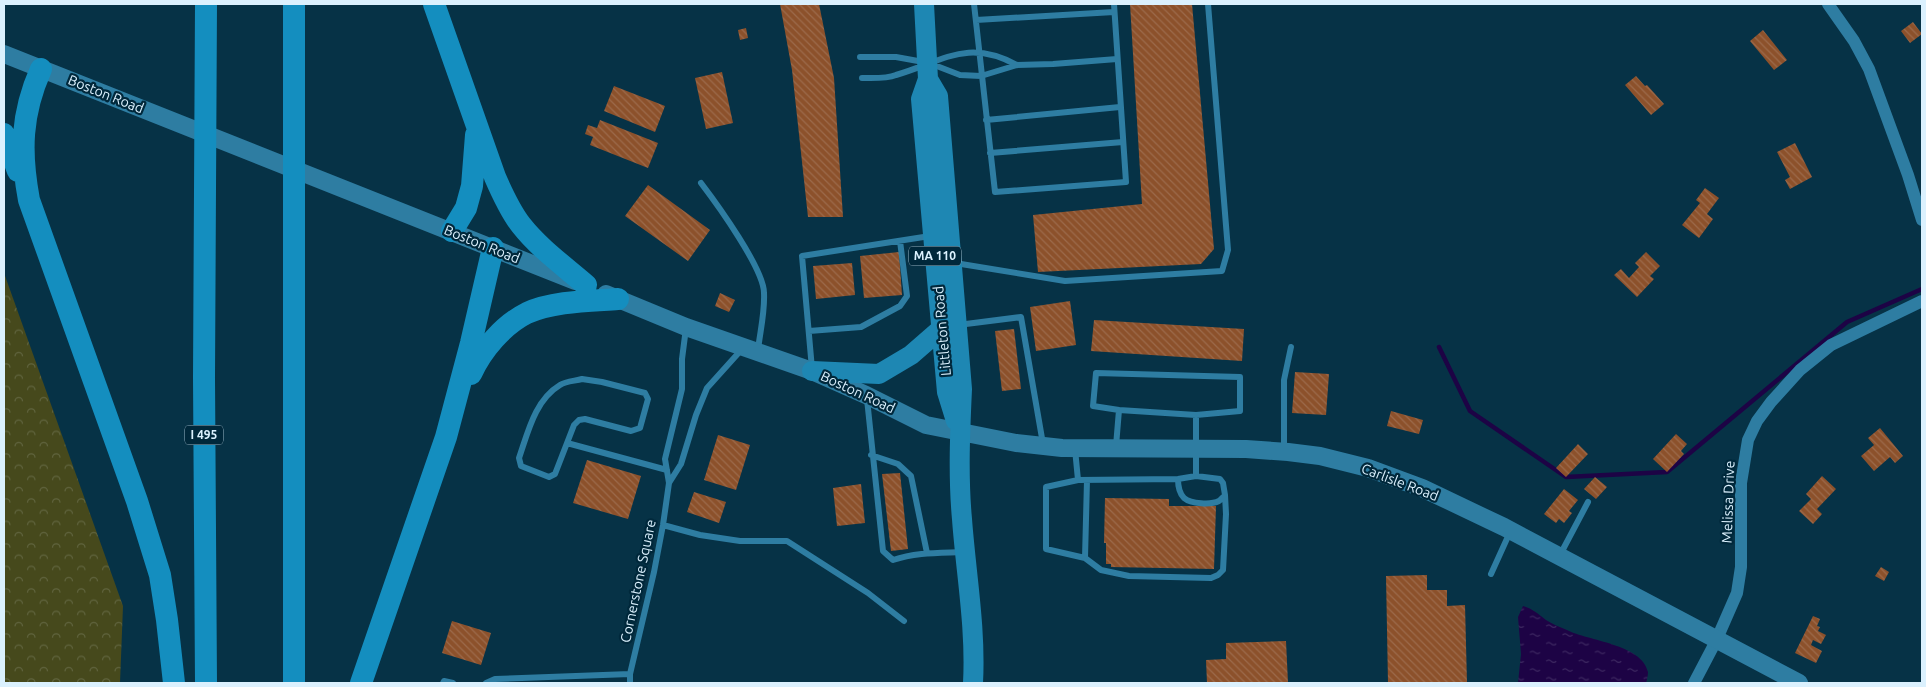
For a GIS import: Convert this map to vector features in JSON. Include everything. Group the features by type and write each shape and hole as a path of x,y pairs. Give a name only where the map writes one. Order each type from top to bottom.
{"highway":[{"name":"I 495","path":"206,4 206,683"},
{"path":"294,4 294,683"},
{"path":"434,4 495,177 520,224 539,245 586,285"},
{"path":"27,190 23,168 23,133 29,99 41,69"},
{"path":"452,232 466,208 472,186 476,124"},
{"path":"4,134 27,190 137,501 160,575 174,683"},
{"path":"361,683 446,437 471,343 493,248"},
{"path":"452,414 475,365 487,346 510,325 528,313 553,306 618,299"}],"main road":[{"name":"Littleton Road","path":"924,4 929,71 938,96 952,262 949,327"},
{"name":"Boston Road","path":"4,54 586,285 686,327 812,371 926,425 960,432"},
{"name":"Littleton Road","path":"929,71 921,99 933,235 962,389 960,432 962,517 972,612 973,683"},
{"path":"812,371 879,374 911,355 949,327"},
{"name":"Carlisle Road","path":"960,432 1016,443 1075,448 1284,452 1320,456 1368,468 1422,488 1510,530 1799,683"}],"street":[{"path":"1828,4 1854,41 1869,70 1922,220"},
{"name":"Melissa Drive","path":"1694,683 1737,593 1741,567 1741,483 1748,440 1757,422 1771,402 1800,370 1831,345 1922,300"}],"lane":[{"path":"974,4 995,192 1126,182 1114,4"},
{"path":"952,262 1065,281 1222,271 1228,250 1208,4"},
{"path":"976,20 1114,12"},
{"path":"862,78 929,71 961,53 980,51 1002,57 1017,65"},
{"path":"860,57 896,57 929,71 981,76 1017,65 1117,59"},
{"path":"986,120 1120,107"},
{"path":"990,152 1123,142"},
{"path":"702,183 728,219 758,274 764,292 751,349"},
{"path":"812,371 802,256 933,235"},
{"path":"809,331 861,327 900,306 907,296 900,241"},
{"path":"949,327 1021,317 1043,446"},
{"name":"Cornerstone Square","path":"630,683 630,674 663,525 669,483 665,459 682,390 682,359 686,327"},
{"path":"1284,452 1284,380 1291,347"},
{"name":"Cornerstone Square","path":"669,483 681,464 696,415 707,388 751,349"},
{"path":"1096,373 1240,376 1240,412 1196,415 1119,410 1093,406 1096,373"},
{"path":"582,379 645,393 648,399 640,428 631,431 585,419 579,420 574,425 567,443 555,474 549,477 521,466 519,458 538,408 549,393 562,384 582,379"},
{"path":"866,395 871,455 883,551 893,560 904,556 927,553 965,552"},
{"path":"1115,450 1119,410"},
{"path":"1196,415 1196,476"},
{"path":"567,443 667,470"},
{"path":"1075,448 1078,480"},
{"path":"871,455 898,464 911,476 927,553"},
{"path":"1196,476 1220,479 1223,483 1226,514 1223,570 1211,578 1129,576 1101,570 1084,558 1046,549 1046,487 1078,480 1178,479 1196,476"},
{"path":"1178,479 1179,489 1183,497 1189,502 1209,503 1219,501 1225,495"},
{"path":"1084,558 1087,480"},
{"path":"1559,556 1588,502"},
{"path":"663,525 700,535 740,541 788,541 868,593 904,621"},
{"path":"1491,574 1510,530"},
{"path":"486,683 495,679 630,674"},
{"path":"443,683 444,680 453,683"}],"green space":[{"path":"4,273 123,606 120,683 4,683"}],"water":[{"path":"1523,606 1533,610 1559,627 1625,649 1636,655 1644,663 1648,672 1646,683 1518,683 1521,654 1518,617"}],"building":[{"path":"780,4 819,4 834,78 843,217 808,217 792,70"},
{"path":"1130,4 1192,4 1214,249 1201,264 1038,272 1033,215 1142,204"},
{"path":"1913,22 1922,34 1910,43 1901,31"},
{"path":"746,28 748,38 740,40 738,30"},
{"path":"1763,30 1787,60 1774,70 1750,41"},
{"path":"722,72 733,123 706,129 695,78"},
{"path":"1636,76 1664,104 1651,115 1625,85"},
{"path":"614,86 665,106 655,132 604,111"},
{"path":"600,120 658,143 648,168 590,145 593,137 585,134 588,125 597,128"},
{"path":"1795,143 1812,177 1790,189 1785,180 1790,177 1777,152"},
{"path":"648,185 710,230 688,261 625,216"},
{"path":"1705,188 1719,198 1707,214 1713,219 1699,238 1682,225 1700,203 1696,200"},
{"path":"899,252 902,295 864,298 860,256"},
{"path":"1646,252 1660,266 1650,276 1654,279 1637,297 1614,275 1621,269 1629,278 1639,267 1635,263"},
{"path":"852,263 855,295 816,299 813,266"},
{"path":"720,293 735,300 729,312 715,306"},
{"path":"1070,301 1076,345 1036,351 1030,307"},
{"path":"1094,320 1244,329 1242,361 1091,351"},
{"path":"1014,329 1021,389 1002,391 995,331"},
{"path":"1295,372 1329,374 1326,415 1292,413"},
{"path":"1391,411 1423,420 1419,434 1387,426"},
{"path":"1880,428 1903,456 1895,463 1890,457 1874,471 1861,456 1874,445 1868,438"},
{"path":"1676,434 1687,444 1681,451 1684,454 1667,472 1653,459"},
{"path":"718,435 750,445 736,490 704,480"},
{"path":"1578,444 1588,454 1566,477 1556,468"},
{"path":"587,460 641,476 628,519 573,503"},
{"path":"900,473 908,549 891,551 882,474"},
{"path":"1822,476 1836,489 1817,509 1822,514 1813,524 1799,511 1811,499 1806,494"},
{"path":"1595,477 1607,487 1596,499 1584,489"},
{"path":"861,484 865,523 837,526 833,488"},
{"path":"1564,489 1578,500 1569,511 1572,513 1564,523 1559,519 1556,523 1544,514"},
{"path":"694,492 726,502 719,523 687,512"},
{"path":"1105,498 1169,499 1169,506 1216,506 1214,569 1111,567 1111,564 1106,564 1106,543 1104,543"},
{"path":"1881,567 1889,572 1884,581 1875,576"},
{"path":"1427,575 1427,590 1447,590 1447,606 1465,605 1467,683 1388,683 1386,576"},
{"path":"1813,616 1820,619 1817,626 1820,627 1818,631 1826,635 1821,644 1813,640 1811,645 1822,651 1816,663 1795,653"},
{"path":"452,621 491,633 481,665 442,653"},
{"path":"1286,641 1288,683 1207,683 1206,660 1226,659 1226,643"}],"waterway":[{"path":"1439,347 1470,411 1566,477 1667,472 1847,322 1922,289"}]}
